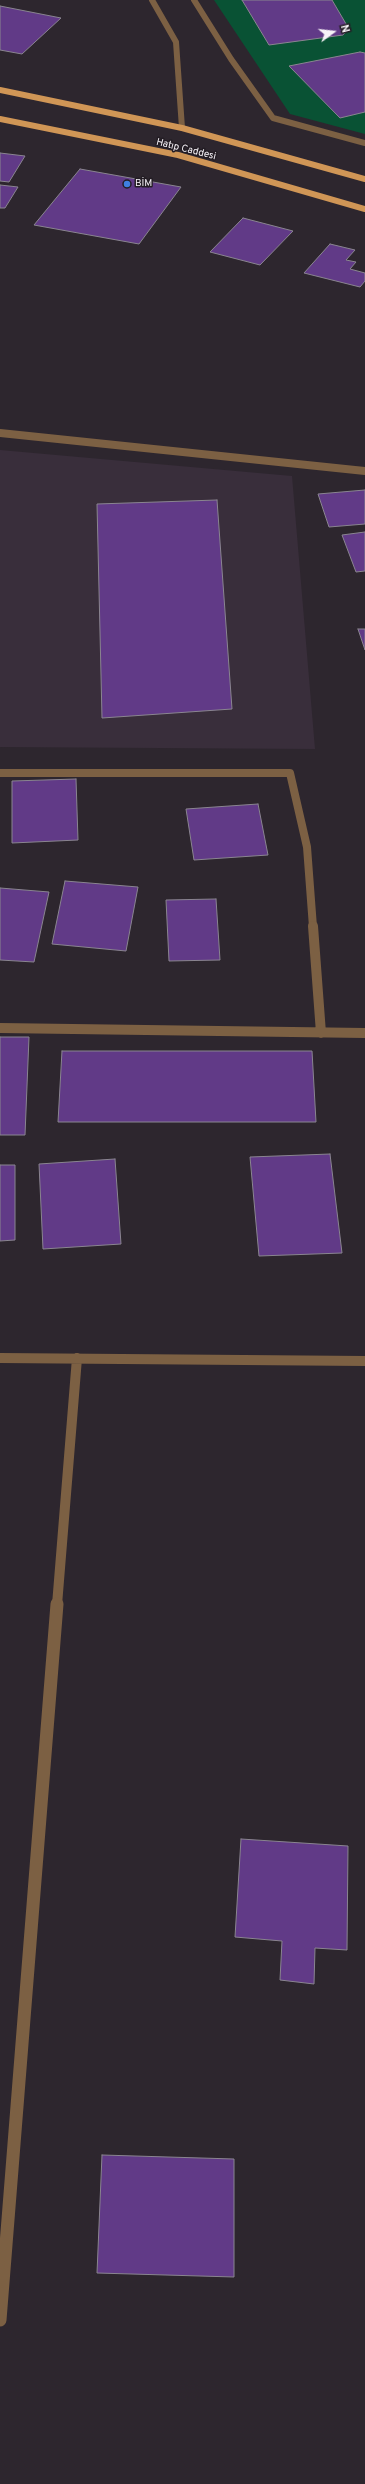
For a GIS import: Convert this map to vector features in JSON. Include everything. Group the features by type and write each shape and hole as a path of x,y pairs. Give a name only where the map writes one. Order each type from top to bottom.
{"main road":[{"name":"Hatıp Caddesi","path":"0,90 182,128 365,179"},
{"name":"Hatıp Caddesi","path":"0,119 178,155 365,209"}],"street":[{"path":"152,0 176,42 182,128"},
{"path":"194,0 231,59 273,118 365,143"},
{"path":"0,433 365,471"},
{"path":"0,773 290,773 307,847 321,1033"},
{"path":"0,1028 365,1033"},
{"path":"0,1358 365,1361"},
{"path":"0,2320 77,1358"}],"shaded area":[{"path":"0,450 292,476 315,749 0,747"}],"green space":[{"path":"214,0 365,0 365,134 290,114"}],"building":[{"path":"242,0 332,0 349,29 343,35 269,45"},
{"path":"0,6 61,18 22,54 0,50"},
{"path":"360,52 365,53 365,112 340,118 289,66"},
{"path":"0,153 25,156 9,182 0,181"},
{"path":"80,169 181,187 139,244 34,225"},
{"path":"0,185 18,187 5,208 0,208"},
{"path":"243,218 293,231 260,265 210,252"},
{"path":"330,244 355,250 346,260 356,262 350,269 365,273 365,281 360,287 304,273"},
{"path":"365,490 365,524 329,527 318,494"},
{"path":"217,500 232,709 102,718 97,504"},
{"path":"365,532 365,571 356,572 342,535"},
{"path":"358,629 365,629 365,650"},
{"path":"76,779 78,840 12,843 12,781"},
{"path":"258,804 268,855 194,860 186,809"},
{"path":"65,881 138,887 126,951 52,944"},
{"path":"0,888 49,892 34,962 0,960"},
{"path":"216,899 220,960 169,961 166,900"},
{"path":"0,1037 29,1037 25,1135 0,1135"},
{"path":"62,1051 312,1051 316,1122 58,1122"},
{"path":"330,1154 342,1253 259,1256 250,1157"},
{"path":"115,1159 121,1244 43,1249 39,1164"},
{"path":"0,1165 15,1165 15,1240 0,1241"},
{"path":"241,1839 348,1846 347,1950 315,1948 314,1984 280,1980 282,1941 235,1937"},
{"path":"102,2155 234,2159 234,2277 97,2273"}],"place":[{"name":"BİM","path":"127,184"}]}
